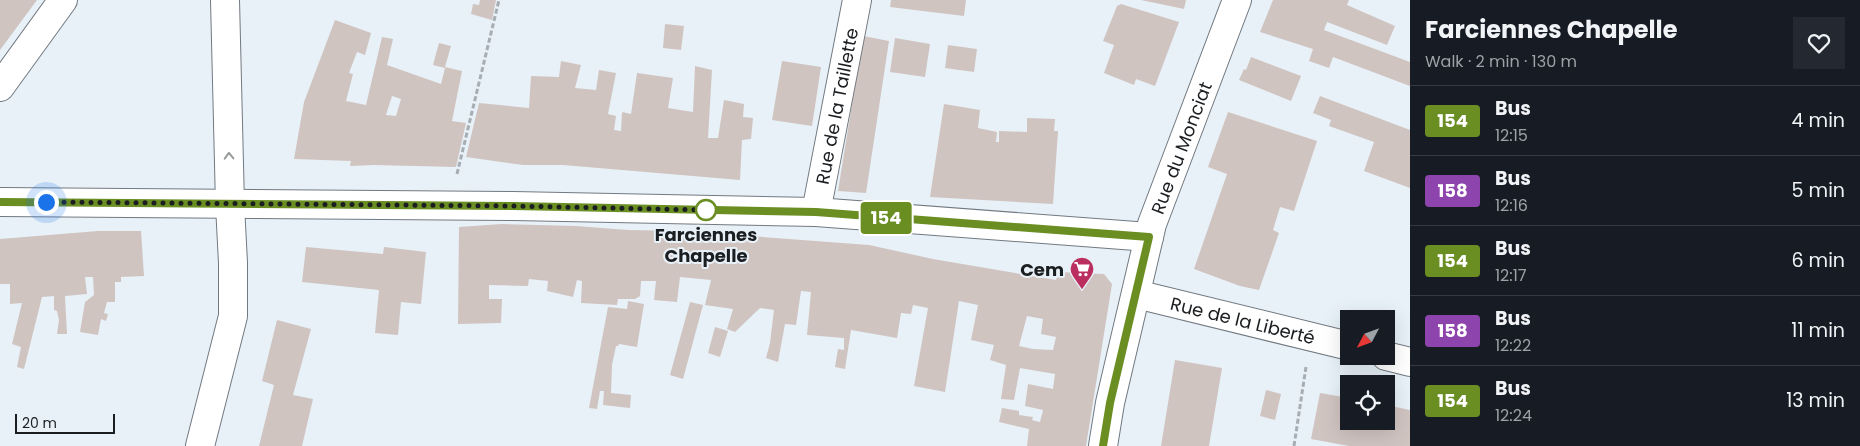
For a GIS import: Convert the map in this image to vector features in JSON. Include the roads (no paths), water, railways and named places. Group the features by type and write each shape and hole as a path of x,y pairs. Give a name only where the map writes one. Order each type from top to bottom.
{"street":[{"path":"0,87 63,0"},
{"path":"200,446 233,316 225,0"},
{"name":"Rue de la Taillette","path":"816,212 857,0"},
{"name":"Rue du Monciat","path":"1103,446 1110,403 1152,224 1237,0"},
{"path":"0,202 449,206 816,212 1149,237"},
{"name":"Rue de la Liberté","path":"1136,294 1340,344"},
{"path":"1395,358 1410,362"}],"place":[{"name":"Farciennes Chapelle","path":"706,210"},
{"name":"Cem","path":"1082,290"}]}
